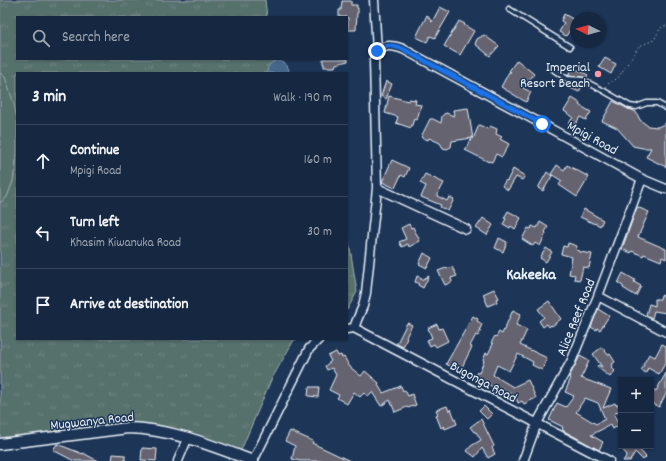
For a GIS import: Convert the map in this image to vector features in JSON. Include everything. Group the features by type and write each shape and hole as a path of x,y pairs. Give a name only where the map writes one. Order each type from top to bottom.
{"street":[{"path":"351,328 357,320 363,306 366,293 377,188 374,60 377,51 374,0"},
{"name":"Mpigi Road","path":"377,51 387,46 394,46 403,49 642,179 666,189"},
{"name":"Alice Reef Road","path":"523,461 537,423 571,362 598,296 642,179"},
{"path":"377,188 466,229"},
{"path":"598,296 666,332"},
{"name":"Bugonga Road","path":"351,328 608,461"},
{"path":"253,461 310,348 318,340"},
{"name":"Mugwanya Road","path":"0,444 128,428 143,428 159,430 188,438 253,461"},
{"path":"178,461 188,438"}],"lane":[{"path":"509,9 570,47"},
{"path":"554,70 567,79 583,80 604,90 630,106 636,107 647,103 657,103 666,108"}],"path":[{"path":"604,90 609,83 618,78 639,46 654,40 660,29 663,26 666,26"}],"green space":[{"path":"0,0 265,0 267,16 16,16 16,60 273,60 275,72 16,72 16,340 294,340 271,380 239,455 135,426 0,448"},
{"path":"0,73 5,77 16,115 16,160 13,181 7,197 0,203"},
{"path":"348,235 357,292 348,308"}],"water":[{"path":"276,61 286,64 289,72 267,72 269,65"}],"building":[{"path":"342,1 351,1 351,5 357,5 358,13 356,30 348,30 348,16 339,16 339,10 341,10"},
{"path":"440,7 450,12 435,38 430,36 427,42 416,37 427,15 432,22"},
{"path":"564,14 570,18 570,30 566,36 559,32 564,23 561,21"},
{"path":"459,21 474,31 460,55 444,46"},
{"path":"484,35 499,46 490,56 475,44 477,39"},
{"path":"605,58 616,64 611,74 599,67"},
{"path":"323,60 348,60 336,64 335,67 324,67"},
{"path":"517,60 534,74 523,88 531,92 526,102 501,87 509,72 511,72 509,71"},
{"path":"572,67 588,75 586,78 568,76"},
{"path":"386,81 392,84 386,99 381,96"},
{"path":"565,82 583,84 579,92 564,85"},
{"path":"389,96 408,101 409,99 416,100 415,104 421,105 417,120 414,119 411,128 396,123 398,117 385,113"},
{"path":"572,98 580,103 579,105 591,112 586,120 580,117 573,128 568,125 573,117 564,111"},
{"path":"613,101 636,112 640,120 648,126 658,127 666,123 666,167 646,157 651,148 633,146 617,128 602,121"},
{"path":"468,108 473,139 479,125 488,129 490,126 497,129 496,134 502,137 500,139 509,144 502,157 496,154 492,162 489,162 465,150 472,138 452,141 451,147 447,149 443,148 440,143 429,138 428,140 421,137 430,119 441,123 442,116 444,114 446,113 454,116 453,110"},
{"path":"392,160 409,168 405,177 401,175 395,188 382,182"},
{"path":"557,165 564,170 567,165 589,177 577,197 559,185 562,181 551,174"},
{"path":"513,169 525,176 522,180 516,177 508,190 502,186 506,180 507,181"},
{"path":"547,172 552,176 543,191 538,188"},
{"path":"425,174 444,183 437,196 447,201 449,197 454,199 448,211 440,207 441,205 421,197 426,186 420,183"},
{"path":"637,207 649,212 638,237 666,249 666,259 662,257 661,261 644,254 643,256 632,251 631,253 622,249"},
{"path":"584,209 603,220 600,226 580,217"},
{"path":"508,211 521,218 515,229 511,226 510,228 503,224 506,219 504,218"},
{"path":"483,218 493,225 487,235 476,228"},
{"path":"540,222 548,227 540,246 535,243 533,246 522,239 528,228 531,229 532,226 537,228"},
{"path":"409,224 411,228 413,227 420,241 409,247 408,244 402,247 399,242 406,239 401,228"},
{"path":"499,238 507,242 503,252 495,248"},
{"path":"568,243 577,246 576,250 580,252 592,254 589,268 583,267 580,280 574,279 575,275 569,274 572,257 561,254 563,246 567,247"},
{"path":"546,248 552,252 546,262 540,258"},
{"path":"424,253 432,258 427,268 419,264"},
{"path":"452,267 457,276 451,278 452,282 445,285 438,271"},
{"path":"623,273 635,280 634,282 641,286 636,296 618,283"},
{"path":"417,276 422,278 421,280 429,276 423,288 415,282"},
{"path":"494,289 499,298 496,299 497,302 488,306 483,294"},
{"path":"661,295 666,297 666,313 654,311 652,318 646,315 649,304 655,306 655,299 660,299"},
{"path":"549,301 561,319 552,326 551,325 549,327 547,324 543,327 539,321 544,317 538,309"},
{"path":"598,309 609,316 600,330 597,328 596,330 591,327"},
{"path":"513,310 521,314 516,325 527,330 520,345 547,358 542,370 532,365 533,362 518,354 509,371 497,365 493,375 513,387 528,380 536,398 524,404 522,401 518,403 516,398 513,399 511,394 503,389 499,397 492,393 495,388 474,378 477,372 479,373 486,353 488,354 495,336 496,337 499,332 502,334"},
{"path":"473,316 482,324 481,330 478,336 476,335 470,346 472,347 460,371 446,364"},
{"path":"407,323 412,325 403,347 397,343"},
{"path":"437,324 439,329 442,328 448,341 436,347 434,344 430,346 427,340 432,338 428,328"},
{"path":"662,344 666,346 666,362 659,374 648,368 646,373 641,370 649,354 655,357"},
{"path":"602,347 608,355 610,354 615,362 611,367 615,371 610,377 597,367 598,365 602,367 593,354"},
{"path":"336,352 338,356 341,355 342,358 344,357 350,367 361,376 365,371 379,383 378,385 383,393 401,386 403,391 405,390 408,396 412,394 416,405 395,412 390,400 381,406 372,392 368,396 364,393 360,397 354,392 347,404 337,398 339,395 329,390 336,375 332,368 327,370 325,366 331,361 328,356"},
{"path":"580,356 589,361 581,378 611,389 603,408 615,403 616,405 618,404 618,412 614,414 618,426 612,429 610,425 591,435 603,442 599,450 564,431 562,429 563,427 549,420 557,403 566,407 574,396 565,392 571,378 569,377","holes":["585,398 598,403 605,419 596,424 576,412"]},
{"path":"666,373 666,394 659,407 654,404 654,390 656,391"},
{"path":"309,387 319,387 318,397 308,396"},
{"path":"447,406 449,411 451,409 457,424 445,429 444,426 441,428 436,415 438,414 436,410"},
{"path":"484,406 492,414 487,419 479,411"},
{"path":"481,419 494,446 492,448 495,454 488,458 482,448 475,457 467,451 471,446 481,440 476,432 474,432 470,427"},
{"path":"290,431 313,441 312,443 350,461 300,461 292,459 295,446 285,441"},
{"path":"57,444 83,453 98,461 74,461 53,450"},
{"path":"142,448 157,449 156,461 141,460"},
{"path":"622,449 639,449 646,457 643,460 635,452 630,461 623,461 627,455"},
{"path":"113,454 125,455 125,461 112,461"}],"place":[{"name":"Imperial Resort Beach","path":"598,74"}],"district":[{"name":"Kakeeka","path":"531,273"}],"route":[{"path":"377,51 387,46 394,46 403,49 542,124"}]}
